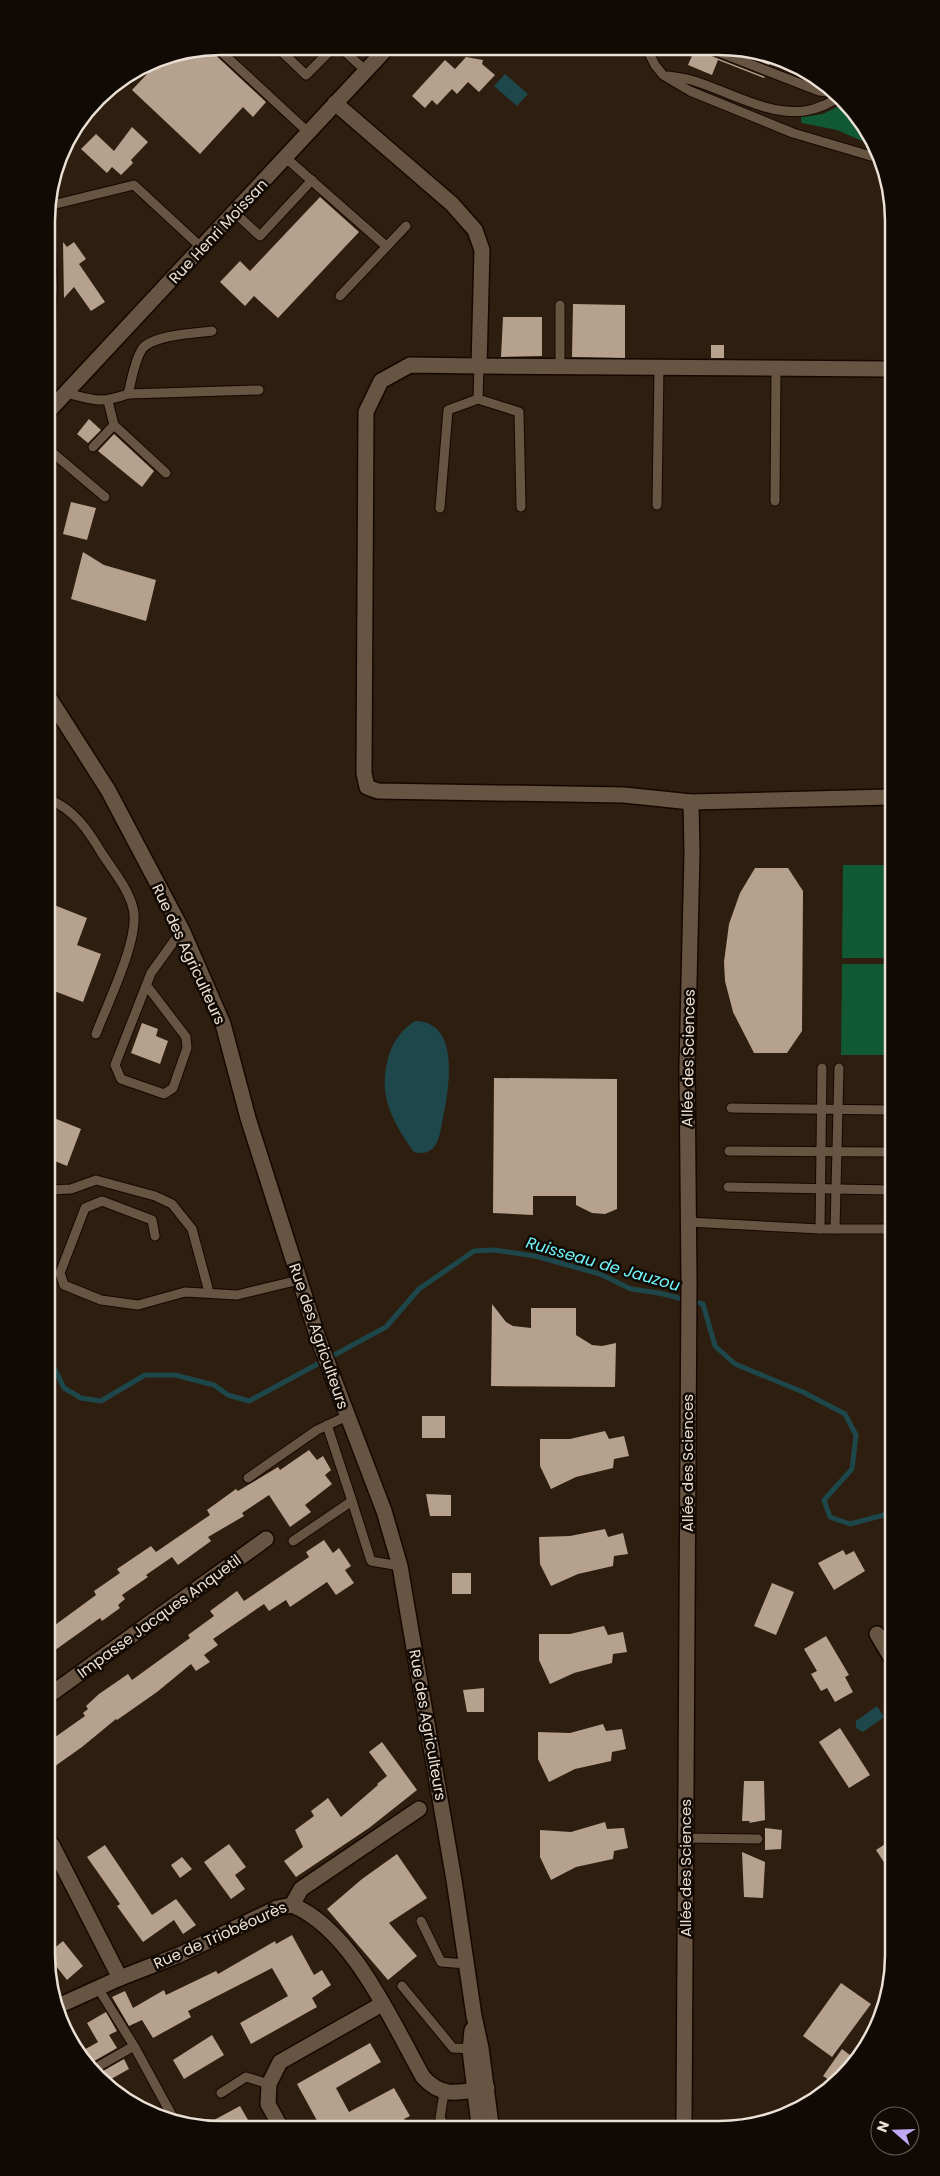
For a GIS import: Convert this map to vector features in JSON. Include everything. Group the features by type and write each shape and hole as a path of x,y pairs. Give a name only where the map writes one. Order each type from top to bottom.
{"street":[{"name":"Rue Henri Moissan","path":"55,405 381,55"},
{"path":"336,103 452,204 475,230 482,250 479,366"},
{"path":"885,369 410,365 381,381 366,412 364,773 367,787 378,791 624,795 691,802 885,797"},
{"name":"Rue des Agriculteurs","path":"55,707 108,790 182,930 222,1024 248,1118 318,1338 384,1511 400,1566 468,1964 481,2088 490,2121"},
{"name":"Allée des Sciences","path":"684,2121 687,1318 689,1281 686,1068 692,853 691,802"},
{"name":"Impasse Jacques Anquetil","path":"55,1691 266,1539"},
{"path":"877,1634 885,1647"},
{"name":"Rue de Triobéourès","path":"63,2003 179,1955 278,1908 292,1905 301,1889 419,1809"},
{"path":"55,1851 120,1978"},
{"path":"292,1905 307,1911 338,1938 360,1967 423,2076 432,2087 444,2093 481,2088"},
{"path":"277,2121 268,2104 269,2084 280,2062 382,2004"},
{"name":"Rue des Agriculteurs","path":"478,2121 481,2088"}],"lane":[{"path":"225,55 309,133"},
{"path":"285,55 306,75 326,55"},
{"path":"349,55 366,71"},
{"path":"650,55 663,75 690,91 793,133 872,156"},
{"path":"727,55 822,91"},
{"path":"663,75 691,80 763,106 792,111 817,108 833,101"},
{"path":"286,158 386,246"},
{"path":"235,213 260,236 312,180"},
{"path":"56,204 134,185 202,248"},
{"path":"340,296 406,226"},
{"path":"560,305 560,366"},
{"path":"128,394 136,362 143,347 169,336 212,331"},
{"path":"478,399 479,366"},
{"path":"657,505 659,367"},
{"path":"775,501 776,368"},
{"path":"66,393 92,400 108,401 128,394 259,390"},
{"path":"440,508 448,410 478,399 519,412 521,507"},
{"path":"108,401 114,425 166,474"},
{"path":"93,447 114,425"},
{"path":"55,455 105,497"},
{"path":"55,803 68,810 89,832 124,887 133,907 136,923 129,948 96,1034"},
{"path":"147,986 186,1038 187,1048 173,1088 164,1094 120,1078 115,1065 152,973 182,930"},
{"path":"820,1229 822,1068"},
{"path":"835,1229 839,1068"},
{"path":"731,1108 885,1110"},
{"path":"729,1151 885,1152"},
{"path":"55,1190 71,1189 96,1180 155,1196 172,1204 192,1229 208,1292"},
{"path":"728,1187 885,1190"},
{"path":"155,1236 152,1220 102,1201 85,1208 60,1273 64,1285 101,1300 138,1305 185,1292 237,1295 299,1280"},
{"path":"688,1222 820,1229 885,1229"},
{"path":"248,1478 317,1430 347,1416"},
{"path":"327,1425 371,1561 400,1566"},
{"path":"293,1541 352,1501"},
{"path":"685,1838 758,1839"},
{"path":"421,1921 442,1962 468,1964"},
{"path":"402,1986 453,2048 476,2049"},
{"path":"98,1988 134,2046 170,2113"},
{"path":"99,2066 134,2046"},
{"path":"221,2093 246,2077 269,2084"},
{"path":"442,2121 440,2118 444,2093"}],"green space":[{"path":"838,106 851,120 865,142 837,130 802,123 801,117 823,114"},
{"path":"843,865 885,865 885,958 842,958"},
{"path":"842,964 885,964 885,1055 841,1055"}],"water":[{"path":"505,74 528,94 517,106 494,86"},
{"path":"415,1021 430,1024 440,1032 446,1044 449,1075 448,1091 439,1137 432,1149 421,1153 413,1151 393,1118 386,1096 385,1084 385,1072 392,1047 401,1033"},
{"path":"877,1706 884,1717 863,1732 856,1728 856,1721"}],"building":[{"path":"216,55 266,102 253,117 243,107 200,154 132,90 149,72 157,68 199,56"},
{"path":"692,55 709,55 765,77 718,60 712,75 688,65"},
{"path":"466,57 483,60 482,64 495,75 479,92 468,82 457,94 452,89 437,105 432,100 425,108 412,96 445,60 455,69"},
{"path":"132,127 148,142 131,160 133,163 121,175 112,167 107,173 81,149 96,134 114,151"},
{"path":"320,197 359,232 278,318 254,296 245,306 220,282 240,261 250,271"},
{"path":"63,242 67,247 74,242 86,259 79,264 105,302 91,311 74,287 64,298"},
{"path":"573,304 625,305 625,358 572,357"},
{"path":"503,317 542,317 542,356 501,357"},
{"path":"711,345 724,345 724,358 711,358"},
{"path":"89,419 101,430 88,443 77,434"},
{"path":"114,434 154,471 142,487 98,451"},
{"path":"71,502 96,508 87,540 63,534"},
{"path":"83,552 104,565 156,580 146,621 71,599"},
{"path":"755,868 788,868 803,891 802,1031 787,1053 754,1053 733,1012 725,981 724,962 729,924 740,893"},
{"path":"55,905 87,918 77,945 101,954 83,1002 55,991"},
{"path":"142,1023 158,1029 156,1036 168,1041 160,1064 131,1053"},
{"path":"494,1078 617,1079 617,1209 605,1214 592,1213 576,1205 576,1196 533,1196 533,1215 493,1213"},
{"path":"55,1118 81,1129 67,1166 55,1161"},
{"path":"492,1304 506,1322 513,1326 531,1328 531,1308 576,1308 576,1335 592,1345 602,1346 616,1343 615,1387 491,1386"},
{"path":"422,1416 445,1416 445,1438 422,1438"},
{"path":"605,1431 609,1439 624,1436 629,1456 614,1459 613,1468 576,1477 551,1489 540,1466 540,1439 570,1439"},
{"path":"309,1450 317,1460 323,1456 331,1470 325,1475 332,1484 305,1505 311,1512 290,1527 269,1495 242,1513 244,1516 208,1537 211,1541 178,1565 172,1557 146,1575 148,1577 122,1595 125,1599 118,1605 120,1608 102,1621 100,1618 55,1650 55,1625 96,1595 94,1591 120,1573 117,1569 151,1546 156,1552 210,1515 207,1510 236,1489 238,1491 278,1467 280,1470"},
{"path":"426,1494 451,1495 451,1516 430,1516"},
{"path":"605,1529 608,1537 623,1533 628,1554 614,1556 613,1566 578,1574 551,1586 540,1564 539,1537 570,1536"},
{"path":"324,1540 333,1553 339,1548 351,1566 345,1570 354,1583 336,1595 327,1582 290,1607 286,1600 269,1611 264,1604 213,1639 218,1645 204,1655 210,1662 196,1671 191,1664 157,1692 116,1719 55,1766 55,1737 85,1716 83,1713 88,1709 86,1706 99,1694 128,1674 132,1680 190,1638 188,1635 214,1616 210,1611 237,1591 244,1601 309,1557 306,1552"},
{"path":"843,1550 846,1555 854,1551 865,1571 834,1590 818,1563"},
{"path":"452,1573 471,1573 471,1594 452,1594"},
{"path":"772,1583 794,1592 776,1635 754,1626"},
{"path":"604,1626 608,1635 623,1632 627,1652 613,1654 612,1663 574,1673 550,1684 539,1660 539,1634 570,1634"},
{"path":"826,1636 849,1675 845,1677 853,1692 835,1702 827,1688 821,1691 811,1674 817,1671 804,1649"},
{"path":"484,1688 484,1712 467,1712 463,1690"},
{"path":"603,1724 606,1731 622,1729 626,1749 612,1752 611,1761 575,1769 549,1782 538,1759 538,1732 570,1733"},
{"path":"840,1728 870,1775 849,1788 819,1742"},
{"path":"382,1742 417,1790 369,1828 296,1877 284,1861 303,1847 295,1830 314,1816 311,1811 328,1798 341,1817 387,1776 369,1752"},
{"path":"744,1781 764,1781 765,1820 749,1823 750,1821 742,1821"},
{"path":"605,1822 607,1829 624,1828 628,1848 614,1851 613,1859 576,1867 551,1880 540,1857 540,1830 571,1832"},
{"path":"765,1828 782,1830 781,1849 765,1850"},
{"path":"229,1844 246,1867 235,1875 245,1889 231,1899 204,1862"},
{"path":"885,1844 885,1864 876,1850"},
{"path":"105,1845 152,1915 176,1899 196,1925 183,1934 174,1920 143,1942 117,1906 120,1904 87,1857"},
{"path":"742,1852 765,1862 763,1898 744,1897"},
{"path":"397,1854 427,1898 389,1923 417,1956 388,1980 327,1909 362,1879"},
{"path":"182,1857 192,1869 180,1878 171,1865"},
{"path":"292,1935 314,1975 322,1970 331,1985 312,1998 317,2007 251,2044 240,2023 288,1996 272,1968 188,2011 191,2017 153,2038 142,2020 129,2026 112,1997 125,1991 133,2008 164,1990 166,1995 216,1971 218,1974 275,1941 276,1944"},
{"path":"63,1941 83,1966 67,1980 55,1965 55,1948"},
{"path":"841,1983 871,2004 832,2057 803,2036"},
{"path":"106,2012 117,2031 109,2035 117,2048 94,2061 85,2050 98,2042 87,2023"},
{"path":"212,2035 224,2055 184,2079 173,2060"},
{"path":"370,2043 381,2062 336,2088 349,2112 394,2088 410,2116 404,2119 405,2121 317,2121 297,2084"},
{"path":"842,2049 851,2056 828,2080 823,2076"},
{"path":"124,2059 129,2069 111,2079 103,2071"},
{"path":"240,2106 248,2120 246,2121 213,2121"}],"waterway":[{"name":"Ruisseau de Jauzou","path":"55,1369 64,1388 81,1398 101,1401 145,1375 175,1375 214,1385 228,1395 249,1401 386,1327 419,1289 474,1251 494,1250 535,1256 600,1274 631,1289 659,1293 703,1304 715,1346 735,1364 803,1392 845,1414 856,1435 852,1469 824,1500 830,1517 850,1524 885,1514"}]}
